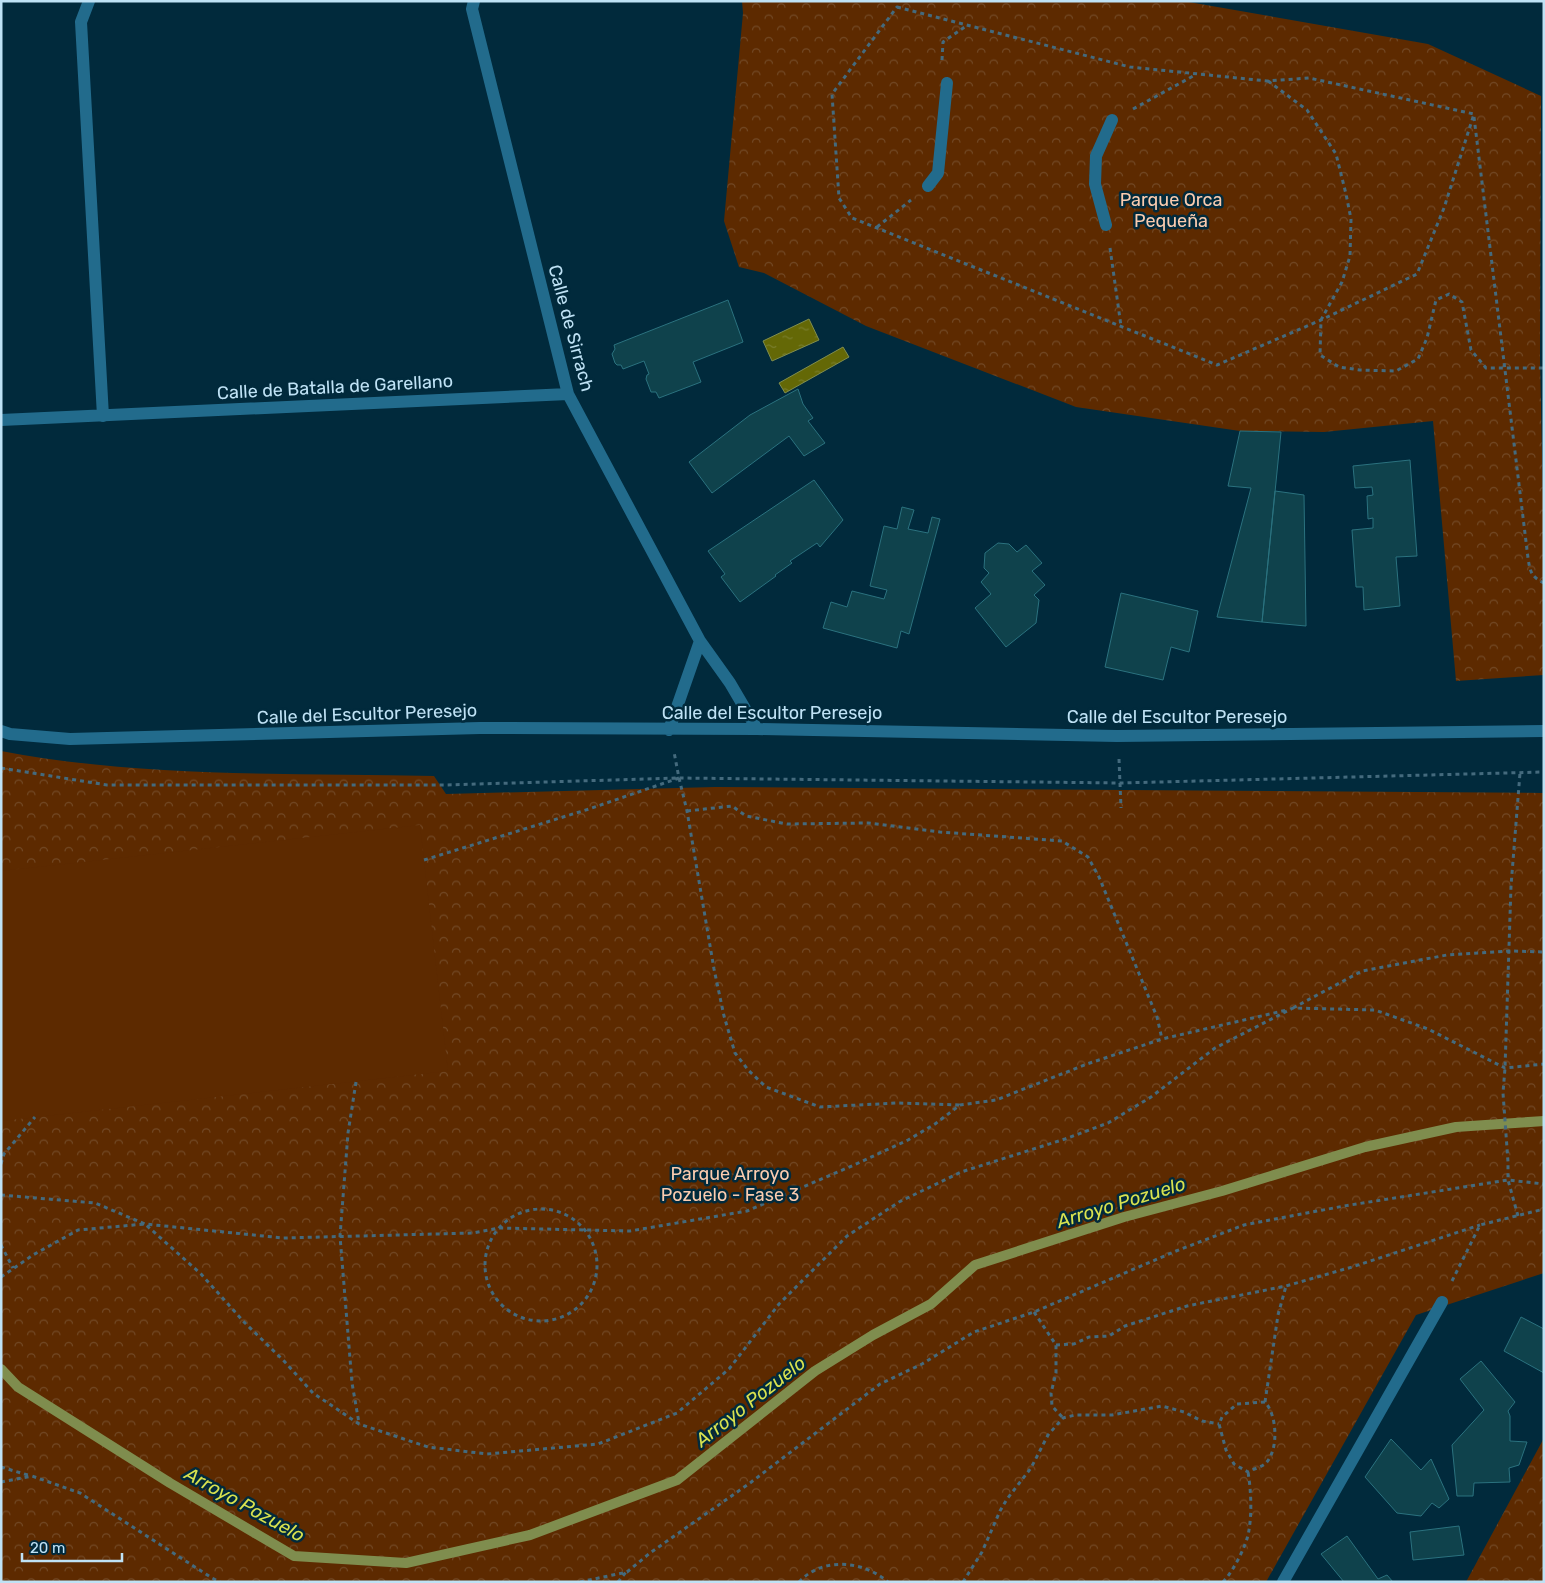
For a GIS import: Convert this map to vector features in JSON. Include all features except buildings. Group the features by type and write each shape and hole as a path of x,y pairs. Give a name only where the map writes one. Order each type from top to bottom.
{"street":[{"path":"89,1 81,22 103,416"},
{"name":"Calle de Sirrach","path":"471,4 568,394 700,640 730,683 758,729"},
{"path":"928,186 938,173 947,83"},
{"path":"1106,225 1095,184 1096,156 1112,120"},
{"name":"Calle de Batalla de Garellano","path":"1,420 568,394"},
{"path":"669,730 700,640"},
{"name":"Calle del Escultor Peresejo","path":"1,731 10,734 70,739 480,728 758,729 1118,736 1544,731"},
{"path":"1283,1582 1442,1302"}],"path":[{"path":"897,8 1130,67 1267,81 1309,78 1474,114 1444,208 1417,274 1321,320 1217,365 852,218 839,198 832,94 897,8"},
{"path":"947,83 942,58 943,42 966,25"},
{"path":"1112,120 1196,74"},
{"path":"1267,81 1307,110 1336,154 1351,219 1350,256 1342,282 1321,320 1320,355 1339,367 1360,370 1396,371 1418,359 1427,338 1436,300 1449,294 1462,302 1471,350 1486,368 1544,368"},
{"path":"1474,114 1528,558 1530,569 1535,579 1544,583"},
{"path":"876,228 928,186"},
{"path":"1106,225 1121,326"},
{"path":"669,730 688,811 700,891 724,1016 735,1053 749,1071 766,1087 820,1107 897,1103 960,1105 996,1100 1087,1064 1162,1040 1293,1008 1375,1010 1428,1028 1505,1068 1544,1064"},
{"path":"1118,736 1121,808"},
{"path":"1,768 106,785 445,785 679,778 1121,783 1544,772"},
{"path":"1518,1216 1508,1180 1503,1092 1510,951 1511,886 1520,772"},
{"path":"424,860 589,809 679,778"},
{"path":"688,811 732,806 746,816 787,824 868,823 940,832 1062,841 1088,857 1099,877 1157,1016 1162,1040"},
{"path":"1,1195 95,1203 145,1224 201,1274 245,1323 313,1393 359,1424 428,1447 487,1454 598,1444 677,1413 729,1369 779,1304 847,1236 899,1202 961,1172 1065,1139 1108,1123 1151,1098 1215,1048 1362,971 1447,955 1510,951 1544,952"},
{"path":"356,1082 348,1133 340,1236 352,1383 359,1424"},
{"path":"1,1277 33,1255 78,1230 145,1224 283,1238 473,1233 499,1228 630,1231 747,1211 908,1140 935,1124 960,1105"},
{"path":"1,1164 4,1154 35,1117"},
{"path":"618,1582 627,1572 750,1483 880,1384 922,1364 974,1332 1034,1312 1176,1251 1244,1225 1344,1206 1508,1180 1544,1184"},
{"path":"542,1208 559,1211 574,1219 586,1230 596,1249 598,1270 592,1290 580,1307 561,1318 540,1321 519,1317 502,1305 490,1288 485,1267 488,1246 499,1228 511,1217 526,1210 542,1208"},
{"path":"1056,1345 1074,1344 1089,1337 1109,1336 1125,1326 1187,1306 1286,1286 1352,1267 1480,1225 1544,1209"},
{"path":"1442,1302 1480,1225"},
{"path":"1,1245 13,1268"},
{"path":"1248,1472 1266,1463 1276,1442 1270,1408 1265,1402 1278,1315 1286,1286"},
{"path":"1034,1312 1056,1345 1056,1373 1051,1393 1052,1406 1063,1418"},
{"path":"1224,1582 1233,1571 1249,1532 1250,1483 1248,1472 1234,1464 1226,1450 1219,1424 1222,1417 1237,1404 1265,1402"},
{"path":"963,1582 982,1552 1007,1499 1031,1468 1048,1435 1063,1418 1075,1415 1112,1415 1162,1406 1196,1416 1202,1421 1219,1424"},
{"path":"1,1467 80,1492 220,1582"},
{"path":"1,1482 32,1476"},
{"path":"799,1582 817,1570 834,1564 850,1564 866,1568 888,1582"},
{"path":"580,1582 627,1572"}],"green space":[{"name":"Parque Orca Pequeña","path":"742,1 1183,1 1428,44 1541,96 1540,359 1544,550 1544,675 1456,681 1433,421 1324,432 1240,431 1076,407 866,326 764,273 739,267 724,221 743,13"},
{"name":"Parque Arroyo Pozuelo - Fase 3","path":"1,751 54,760 162,770 271,774 434,776 446,794 715,787 1544,793 1544,1273 1416,1315 1266,1582 1,1582"},
{"path":"420,825 448,1071 1,1121 1,871"},
{"path":"1544,1438 1544,1582 1466,1582"}],"water":[{"path":"809,319 819,340 772,361 763,341"},
{"path":"843,347 849,357 785,393 779,383"}],"waterway":[{"name":"Arroyo Pozuelo","path":"1,1369 18,1387 170,1483 294,1556 406,1563 530,1535 677,1480 815,1371 873,1335 931,1304 975,1265 1124,1217 1222,1191 1365,1147 1456,1127 1544,1121"}]}
